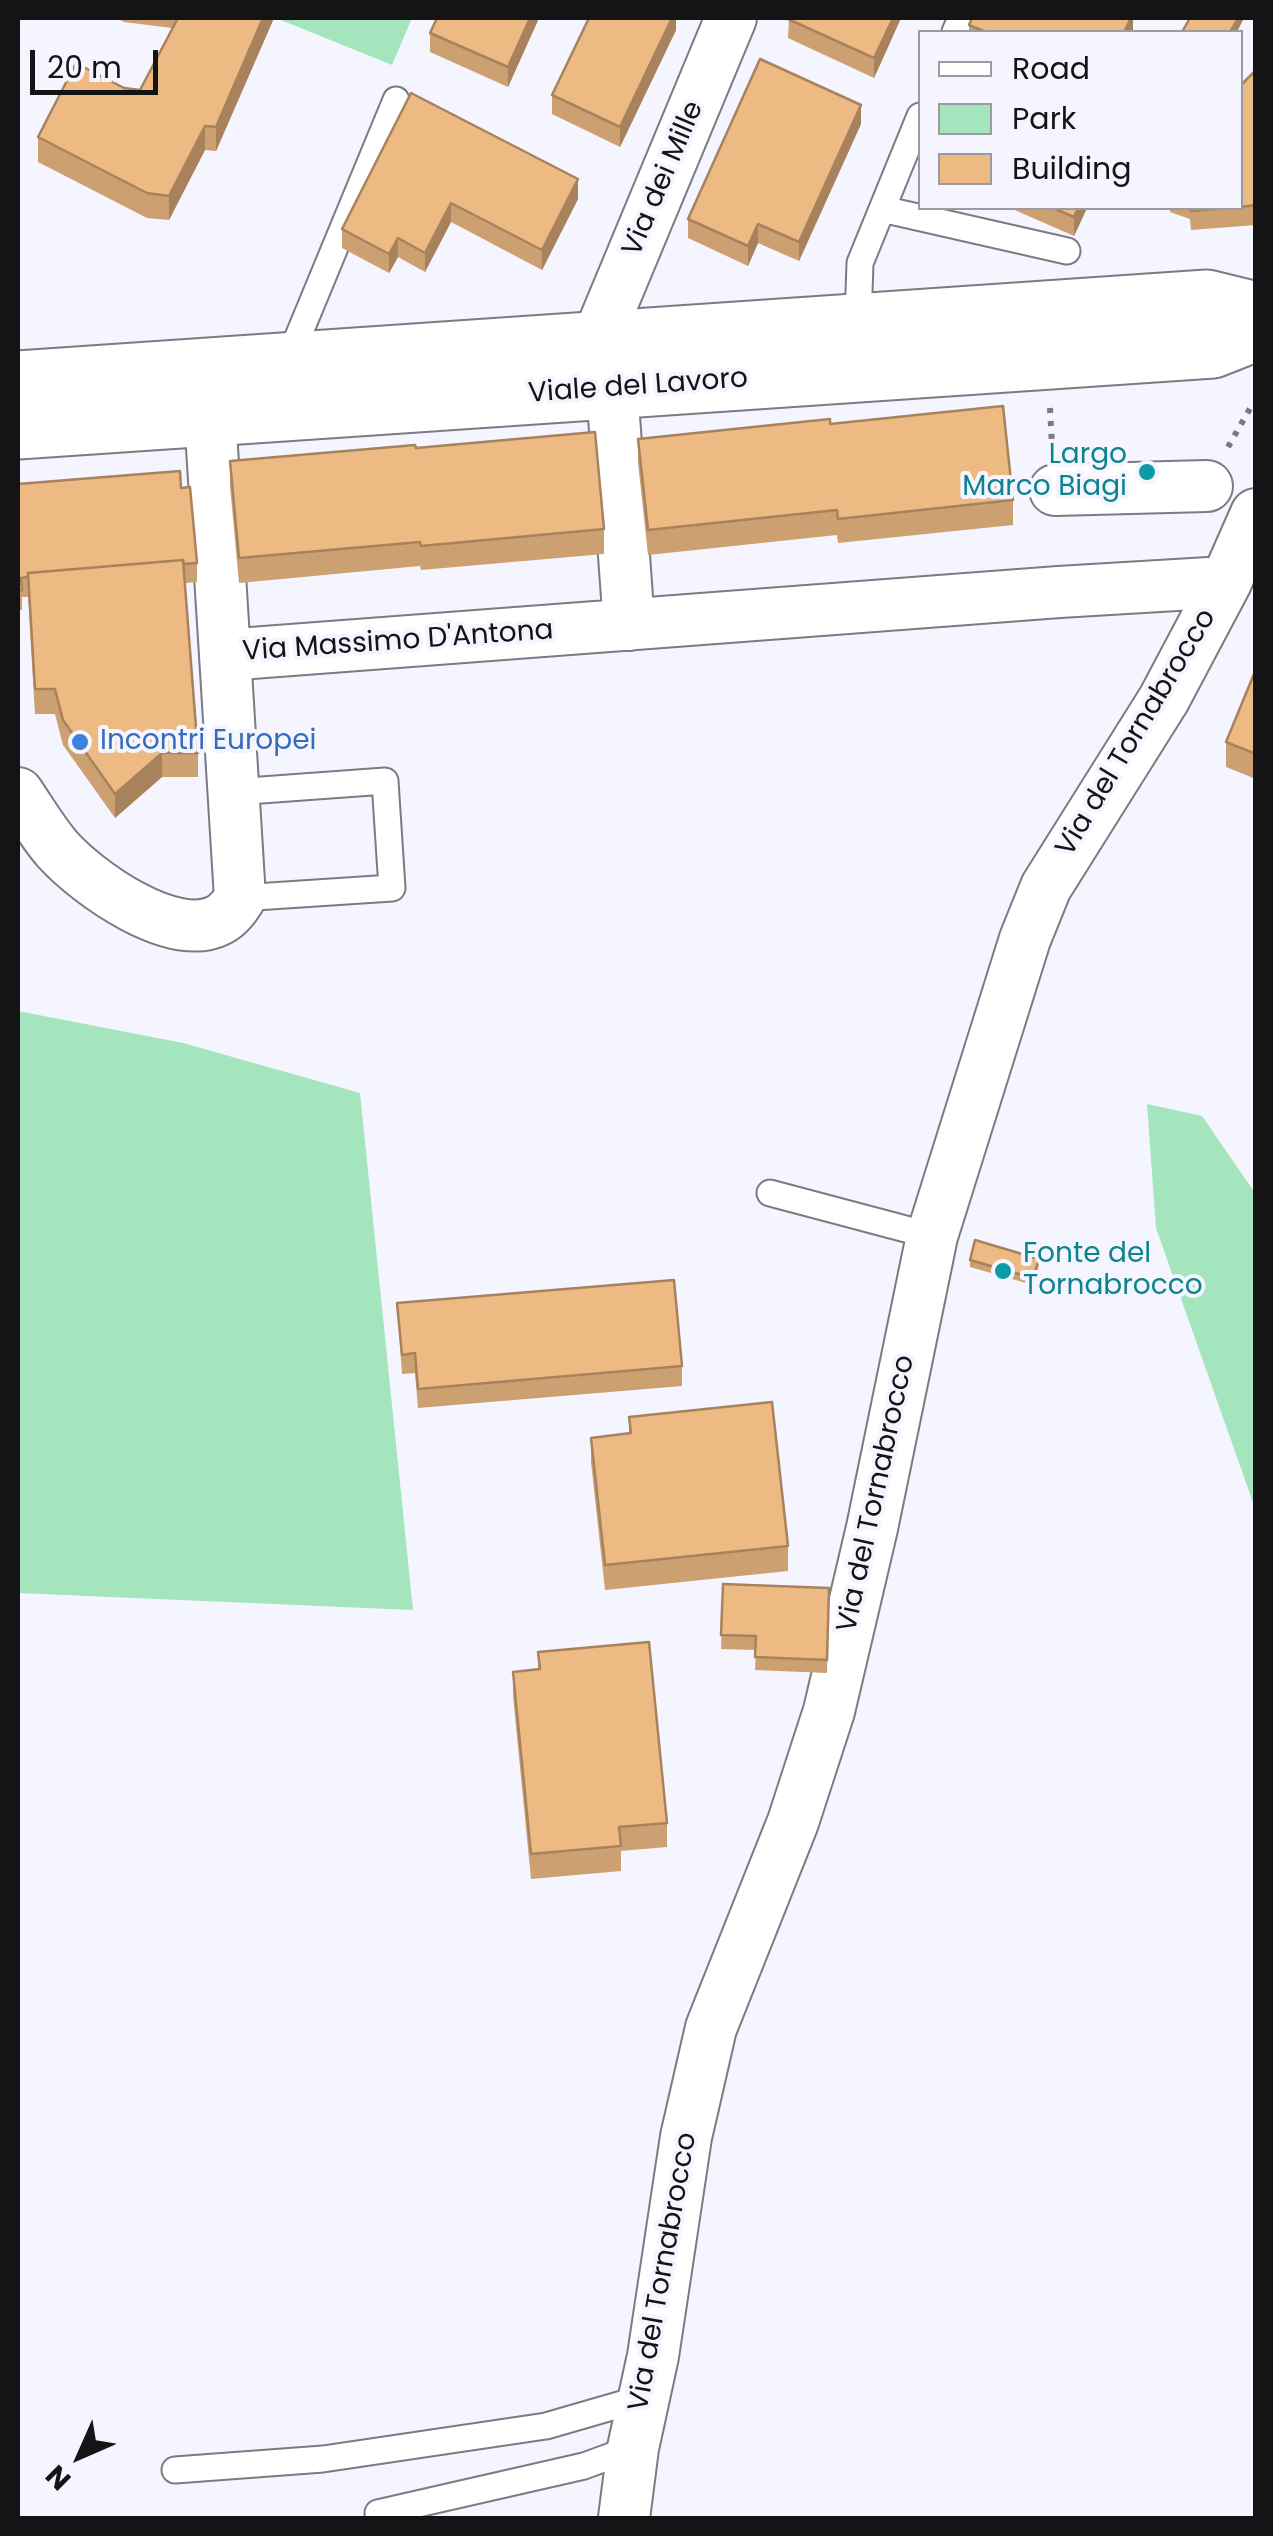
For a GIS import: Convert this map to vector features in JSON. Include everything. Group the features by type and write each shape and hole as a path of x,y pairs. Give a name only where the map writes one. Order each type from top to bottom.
{"main road":[{"name":"Viale del Lavoro","path":"18,431 210,416 604,364 858,322 1206,298 1256,310"},
{"name":"Viale del Lavoro","path":"18,379 288,361 604,364 1213,350 1256,334"}],"street":[{"name":"Via dei Mille","path":"604,364 732,18"},
{"path":"604,364 630,625"},
{"name":"Via Massimo D'Antona","path":"210,416 226,655 1226,582"},
{"path":"1055,490 1207,486"},
{"name":"Via del Tornabrocco","path":"624,2518 689,2121 711,2028 793,1822 829,1712 872,1528 932,1236 1025,939 1046,887 1164,699 1226,582 1256,514"},
{"path":"18,793 58,849 80,871 128,904 177,924 201,926 220,920 240,898 226,655"}],"lane":[{"path":"288,361 396,100"},
{"path":"858,322 860,263 918,121"},
{"path":"882,209 1067,251"},
{"path":"234,792 385,781 390,852 392,888 240,898"},
{"path":"770,1194 932,1236"},
{"path":"175,2470 323,2459 546,2426 644,2398"},
{"path":"378,2513 584,2466 633,2448"}],"green space":[{"path":"282,18 412,18 392,65"},
{"path":"18,1011 183,1043 360,1093 413,1610 18,1593"},
{"path":"1147,1104 1202,1116 1255,1193 1255,1508 1156,1228"}],"building":[{"path":"178,18 263,18 216,127 205,126 169,196 147,193 38,137 76,63 124,88 140,90"},
{"path":"437,18 530,18 508,67 430,33"},
{"path":"589,18 672,18 620,127 552,95"},
{"path":"789,18 893,18 874,58"},
{"path":"972,18 1131,18 1125,30 981,30 969,25"},
{"path":"1190,18 1238,18 1231,30 1183,30"},
{"path":"760,59 861,105 799,242 758,224 748,246 688,219"},
{"path":"1256,70 1256,205 1243,207 1243,83"},
{"path":"411,93 578,179 542,250 451,203 425,253 398,238 389,254 342,229"},
{"path":"1058,210 1077,210 1074,217"},
{"path":"1003,406 1013,500 838,519 837,510 648,530 638,439"},
{"path":"595,432 604,529 239,558 230,461"},
{"path":"180,471 181,488 190,487 197,563 184,564 183,560 28,573 28,577 21,578 22,590 18,591 18,484"},
{"path":"183,560 198,753 162,753 115,794 63,720 55,689 35,689 28,573"},
{"path":"1256,669 1256,754 1226,742"},
{"path":"975,1240 1039,1259 1033,1278 970,1260"},
{"path":"674,1280 682,1366 418,1389 415,1353 402,1355 397,1303"},
{"path":"772,1402 788,1546 605,1565 591,1438 631,1433 629,1417"},
{"path":"723,1584 829,1588 827,1660 755,1657 756,1636 721,1635"},
{"path":"649,1642 667,1823 619,1827 621,1846 531,1854 513,1672 540,1669 538,1652"}],"place":[{"name":"Largo Marco Biagi","path":"1147,472"},
{"name":"Incontri Europei","path":"80,742"},
{"name":"Fonte del Tornabrocco","path":"1003,1271"}]}
